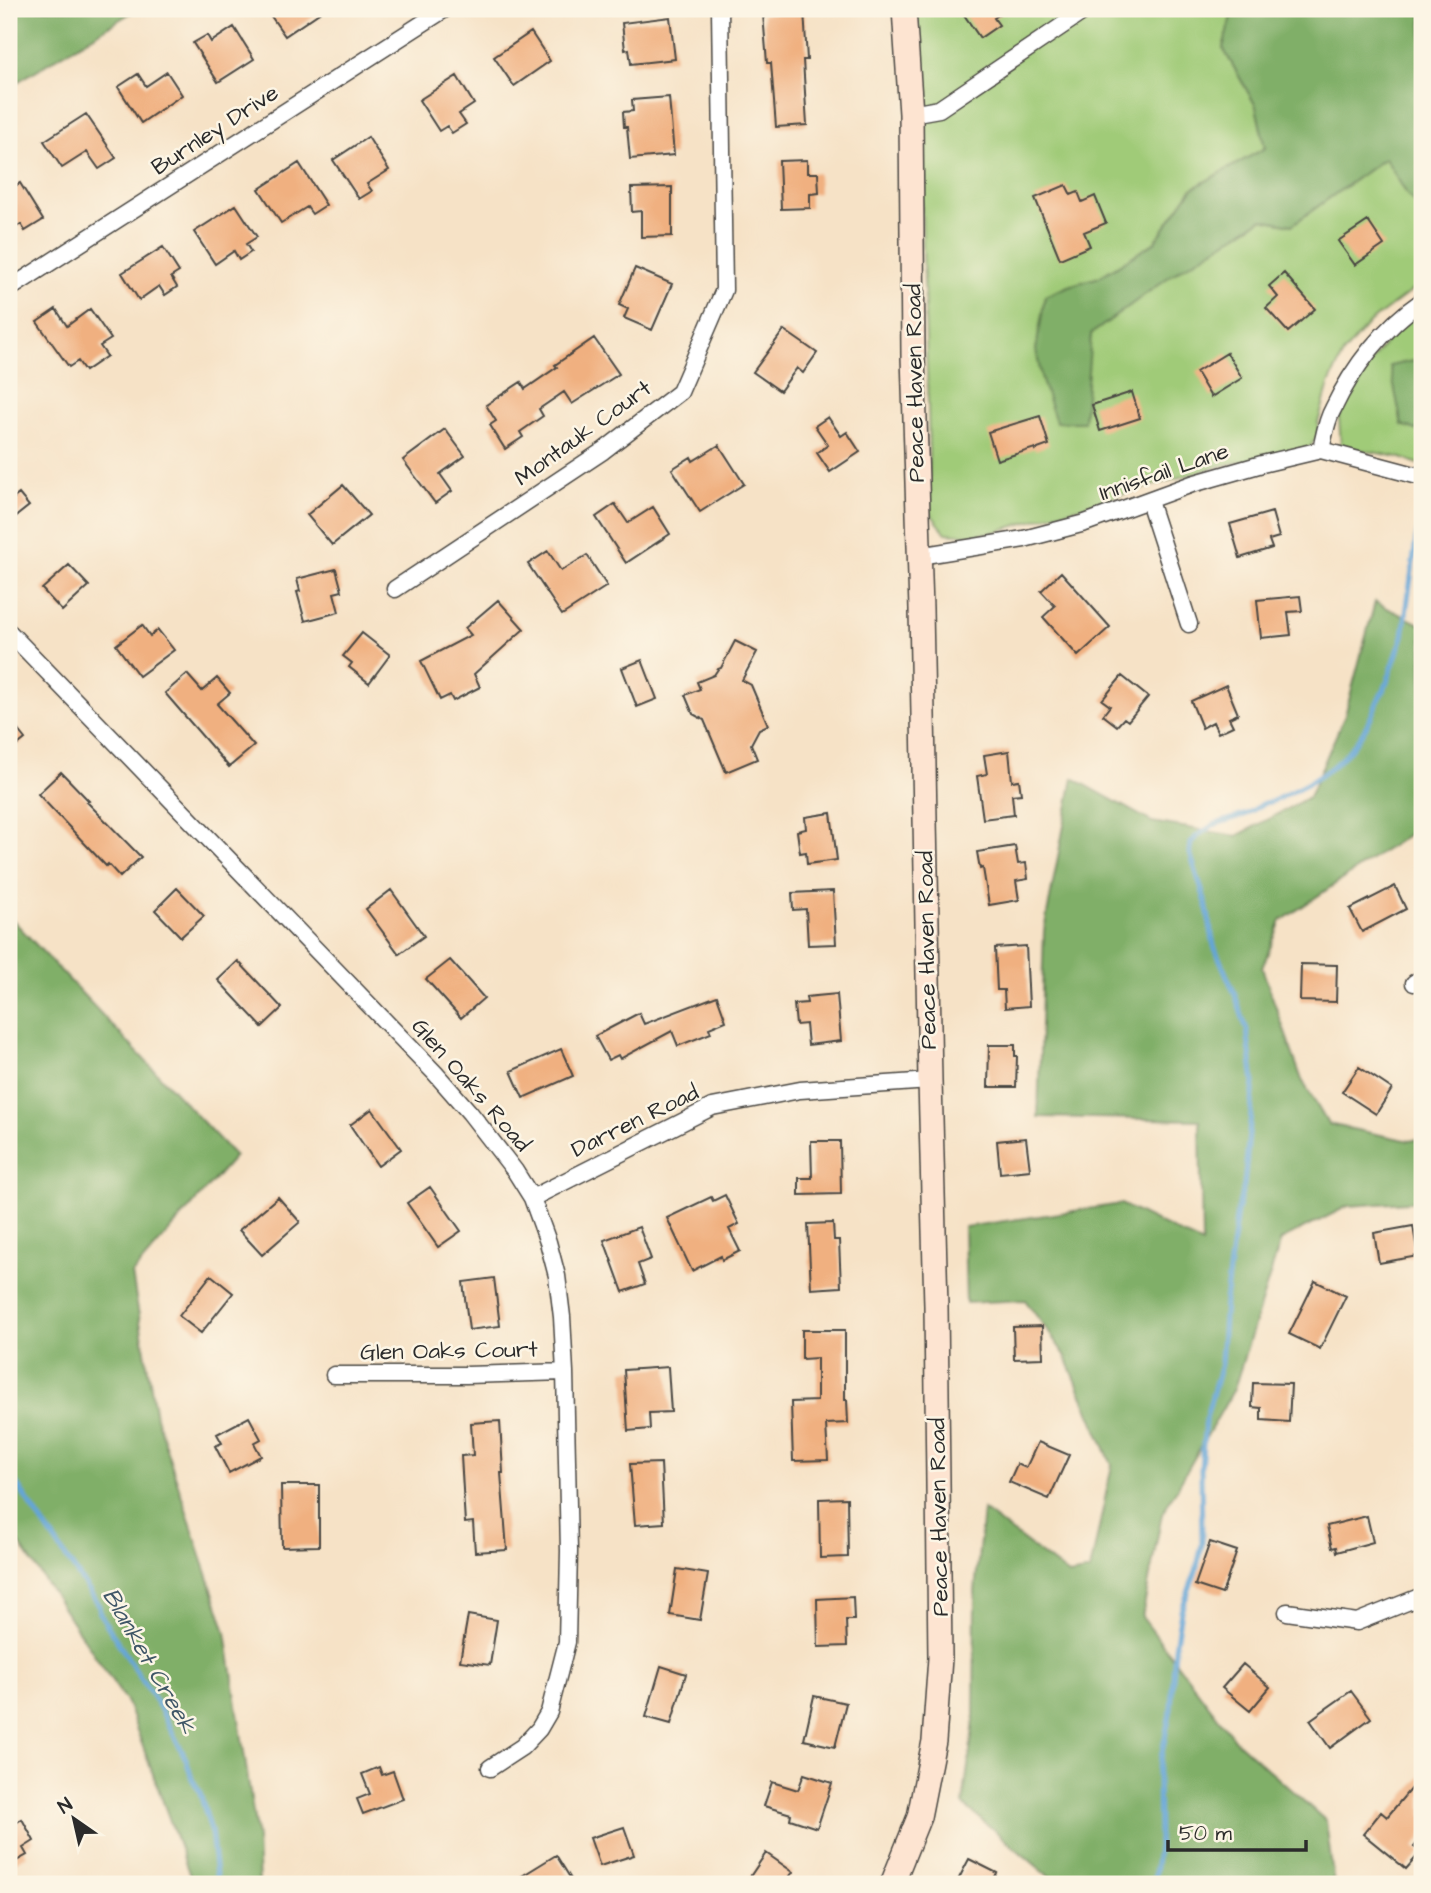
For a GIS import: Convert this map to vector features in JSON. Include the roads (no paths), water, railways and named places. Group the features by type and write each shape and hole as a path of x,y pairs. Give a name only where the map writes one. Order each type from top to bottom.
{"main road":[{"name":"Peace Haven Road","path":"892,1884 919,1817 934,1741 940,1658 936,1306 913,356 911,114 904,9"}],"street":[{"name":"Burnley Drive","path":"9,289 445,9"},
{"name":"Montauk Court","path":"395,589 603,451 680,391 724,290 720,9"},
{"path":"911,114 939,109 1087,9"},
{"path":"1321,450 1331,411 1365,356 1409,310 1422,301"},
{"name":"Innisfail Lane","path":"919,556 1024,538 1085,523 1215,477 1321,450 1422,477"},
{"path":"1149,501 1189,624"},
{"name":"Glen Oaks Road","path":"9,632 435,1073 470,1113 515,1171 532,1198 557,1276 562,1317 569,1551 567,1642 549,1712 539,1730 522,1746 490,1768"},
{"name":"Darren Road","path":"532,1198 712,1107 800,1090 930,1081"},
{"name":"Glen Oaks Court","path":"334,1375 565,1372"},
{"path":"1287,1612 1357,1622 1422,1596"}],"waterway":[{"path":"1154,1884 1159,1838 1158,1773 1171,1708 1175,1648 1181,1611 1196,1571 1202,1544 1201,1468 1205,1421 1221,1364 1225,1301 1237,1211 1244,1186 1254,1082 1247,1030 1214,946 1206,903 1190,853 1191,843 1213,825 1247,814 1319,776 1340,760 1360,736 1384,691 1403,636 1422,515"},
{"name":"Blanket Creek","path":"9,1473 99,1606 100,1614 161,1710 186,1759 192,1779 199,1790 211,1831 217,1884"}]}
